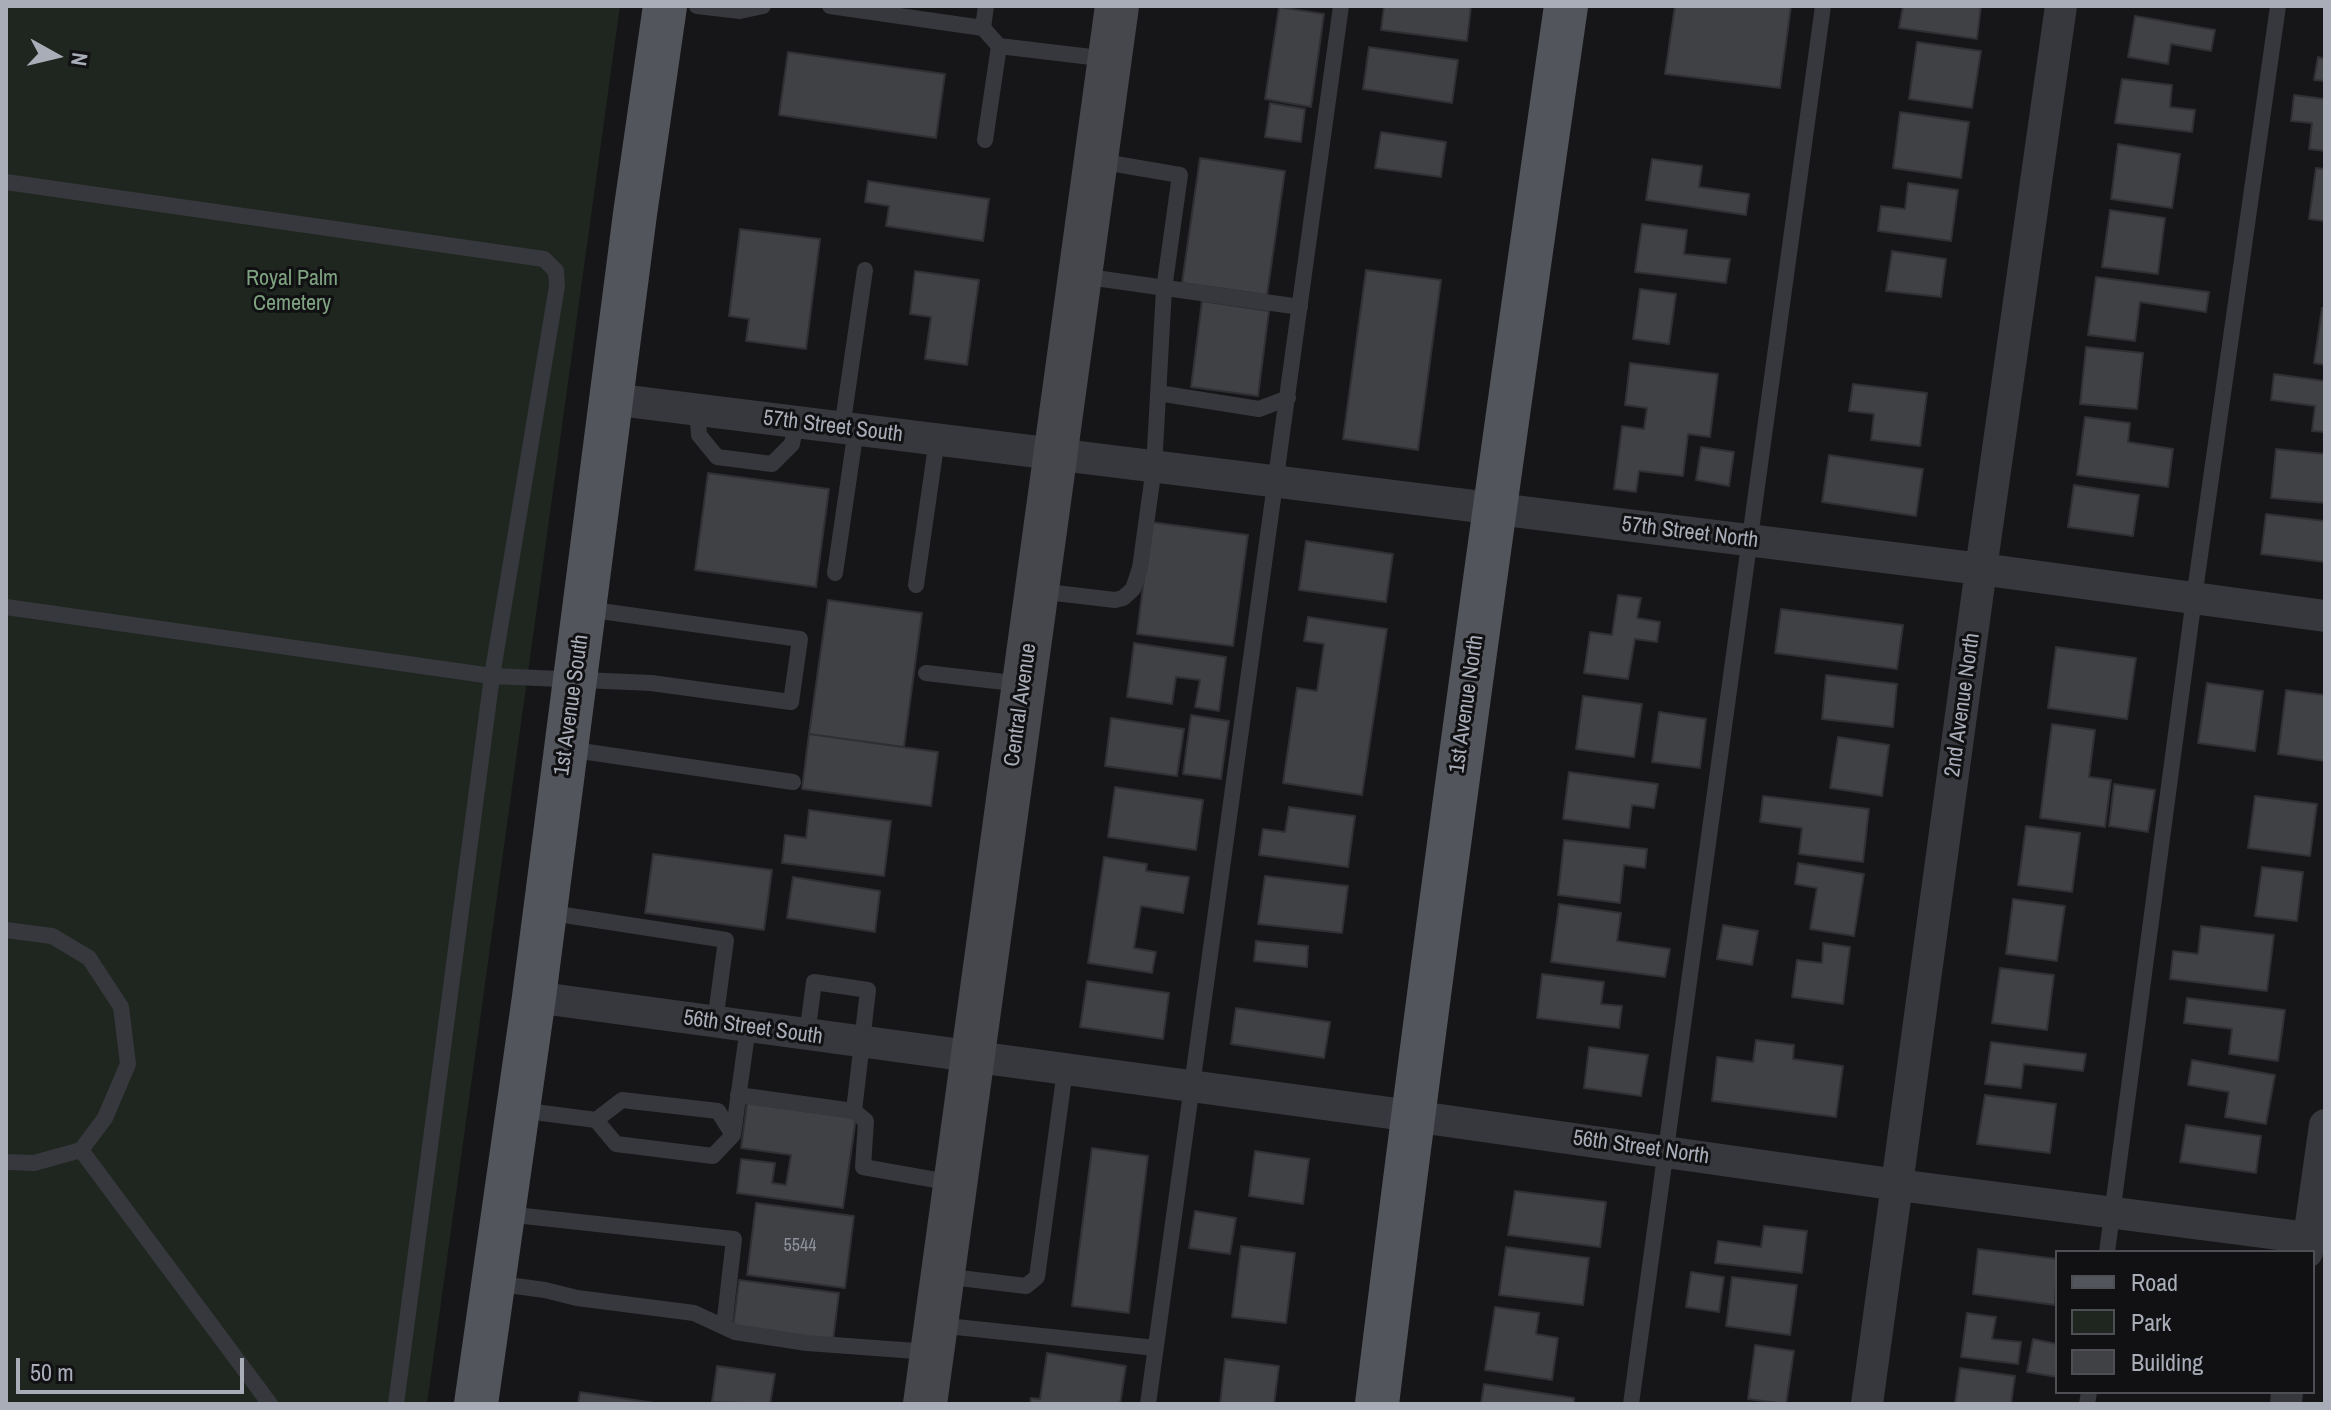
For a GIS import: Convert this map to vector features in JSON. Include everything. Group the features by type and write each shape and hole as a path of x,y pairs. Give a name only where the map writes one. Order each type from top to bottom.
{"main road":[{"name":"1st Avenue South","path":"476,1404 534,997 665,6"},
{"name":"Central Avenue","path":"925,1404 1117,6"},
{"name":"1st Avenue North","path":"1377,1404 1412,1116 1494,509 1566,6"}],"street":[{"name":"2nd Avenue North","path":"1867,1404 2061,6"},
{"name":"57th Street South","path":"611,399 1055,454"},
{"name":"57th Street North","path":"1055,454 1981,569 2325,616"},
{"name":"56th Street South","path":"534,997 972,1058"},
{"name":"56th Street North","path":"972,1058 2112,1212 2308,1245"},
{"path":"2308,1245 2325,1125"}],"lane":[{"path":"654,82 685,6"},
{"path":"697,6 740,11 763,6"},
{"path":"830,6 983,28 999,46 1109,59"},
{"path":"983,28 986,6"},
{"path":"1148,1404 1341,6"},
{"path":"1631,1404 1823,6"},
{"path":"2107,1250 2194,598 2278,6"},
{"path":"985,140 999,46"},
{"path":"1036,591 1115,600 1123,598 1133,589 1140,568 1154,467 1164,289 1180,175 1096,161"},
{"path":"6,182 544,259 556,271 557,286 492,676 396,1404"},
{"path":"835,573 865,270"},
{"path":"1080,276 1300,307"},
{"path":"1158,393 1259,409 1288,398"},
{"path":"697,410 699,435 717,457 738,461 772,464 792,444 796,422"},
{"path":"916,585 937,439"},
{"path":"6,607 492,676 651,683 791,702 800,639 584,609"},
{"path":"926,673 1023,684"},
{"path":"566,749 793,782"},
{"path":"545,912 726,940 715,1022"},
{"path":"6,930 52,936 89,958 121,1007 128,1064 105,1118 81,1150 34,1163 6,1162"},
{"path":"807,1035 814,982 868,990 854,1111"},
{"path":"517,1110 596,1120 616,1144 713,1156 733,1135 748,1027"},
{"path":"942,1276 1026,1286 1037,1277 1065,1070"},
{"path":"738,1095 854,1111 866,1121 863,1167 955,1183"},
{"path":"596,1120 622,1100 718,1111 733,1135"},
{"path":"81,1150 270,1404"},
{"path":"502,1213 734,1239 730,1330"},
{"path":"492,1283 694,1313 730,1330 807,1343 934,1338 1156,1348"}],"green space":[{"name":"Royal Palm Cemetery","path":"6,6 620,6 427,1404 6,1404"}],"building":[{"path":"1384,6 1471,6 1467,41 1381,30"},
{"path":"1675,6 1791,6 1780,88 1665,74"},
{"path":"1903,6 1981,6 1977,39 1899,28"},
{"path":"1279,7 1324,14 1311,107 1265,99"},
{"path":"2135,16 2215,30 2211,51 2171,44 2168,64 2128,57"},
{"path":"1917,42 1981,51 1972,108 1909,99"},
{"path":"1369,47 1458,60 1452,103 1363,89"},
{"path":"788,52 945,74 936,138 779,115"},
{"path":"2318,57 2325,59 2325,81 2314,80"},
{"path":"2122,79 2172,85 2170,107 2195,110 2192,132 2115,123"},
{"path":"2294,95 2325,99 2325,151 2309,149 2312,123 2291,121"},
{"path":"1270,103 1305,109 1301,142 1265,137"},
{"path":"1900,112 1969,122 1961,178 1893,168"},
{"path":"1381,132 1446,142 1441,177 1375,168"},
{"path":"2118,144 2180,154 2172,208 2111,199"},
{"path":"1200,158 1285,171 1267,295 1182,283"},
{"path":"1652,159 1702,166 1699,187 1749,194 1746,215 1646,200"},
{"path":"2316,168 2325,169 2325,221 2309,219"},
{"path":"868,181 989,199 983,241 886,226 889,206 865,202"},
{"path":"1908,183 1958,190 1951,241 1878,231 1881,206 1905,209"},
{"path":"2110,210 2165,218 2158,274 2102,267"},
{"path":"1642,224 1687,230 1684,254 1730,259 1726,283 1635,272"},
{"path":"740,229 820,239 806,349 746,341 749,319 729,316"},
{"path":"1892,251 1946,259 1941,297 1886,291"},
{"path":"1366,270 1441,280 1418,450 1343,439"},
{"path":"915,271 979,280 967,365 925,359 931,317 910,314"},
{"path":"2096,277 2209,292 2206,312 2140,302 2135,341 2088,335"},
{"path":"1640,289 1676,294 1669,344 1633,339"},
{"path":"1202,301 1269,311 1258,396 1191,387"},
{"path":"2322,308 2325,308 2325,365 2314,363"},
{"path":"2086,347 2143,353 2137,409 2080,404"},
{"path":"1630,363 1718,374 1710,437 1688,434 1683,476 1639,471 1636,492 1614,489 1622,426 1644,429 1647,408 1625,405"},
{"path":"2274,374 2325,381 2325,432 2312,431 2315,406 2271,400"},
{"path":"1853,384 1927,393 1920,446 1871,440 1874,414 1849,411"},
{"path":"2085,417 2130,423 2128,442 2173,449 2168,487 2077,475"},
{"path":"1701,447 1734,452 1729,486 1696,480"},
{"path":"2276,449 2325,454 2325,503 2271,498"},
{"path":"1829,455 1923,469 1916,516 1822,502"},
{"path":"708,473 829,489 816,587 695,570"},
{"path":"2074,485 2139,495 2133,536 2068,527"},
{"path":"2266,514 2325,521 2325,562 2261,554"},
{"path":"1151,522 1248,535 1233,646 1137,634"},
{"path":"1306,541 1393,554 1386,602 1299,590"},
{"path":"1618,595 1641,598 1637,618 1660,622 1657,642 1635,639 1628,679 1584,673 1590,632 1612,635"},
{"path":"828,600 922,613 904,747 809,734"},
{"path":"1781,609 1903,625 1897,669 1775,653"},
{"path":"1308,617 1387,629 1362,795 1283,783 1297,688 1317,691 1324,644 1304,641"},
{"path":"1134,643 1226,657 1219,711 1195,707 1200,680 1176,677 1172,704 1127,697"},
{"path":"2056,647 2136,658 2127,719 2048,708"},
{"path":"1826,675 1897,684 1893,727 1822,719"},
{"path":"2207,683 2263,691 2255,751 2198,743"},
{"path":"2286,690 2325,695 2325,761 2278,754"},
{"path":"1583,696 1642,704 1634,757 1576,749"},
{"path":"1659,712 1706,719 1700,768 1652,762"},
{"path":"1191,715 1229,721 1221,779 1183,774"},
{"path":"1111,718 1184,729 1177,776 1105,766"},
{"path":"2052,724 2095,730 2089,777 2111,780 2105,827 2040,818"},
{"path":"809,734 938,752 931,806 802,789"},
{"path":"1838,737 1889,745 1882,796 1830,788"},
{"path":"1569,772 1658,784 1654,808 1632,805 1629,828 1563,819"},
{"path":"2114,784 2155,790 2148,832 2109,826"},
{"path":"1115,787 1203,800 1196,850 1108,837"},
{"path":"1763,796 1869,809 1863,862 1799,854 1802,828 1760,822"},
{"path":"2255,796 2317,804 2310,856 2248,848"},
{"path":"1289,807 1355,816 1348,867 1259,855 1263,829 1285,832"},
{"path":"809,810 891,821 884,876 782,863 785,835 806,838"},
{"path":"2026,826 2080,833 2072,892 2018,885"},
{"path":"1564,840 1647,849 1645,868 1624,865 1620,903 1558,895"},
{"path":"653,854 772,870 764,930 645,913"},
{"path":"1104,857 1147,864 1146,871 1189,877 1183,913 1141,906 1134,948 1156,952 1152,973 1088,963"},
{"path":"1798,863 1864,874 1854,936 1810,929 1817,888 1795,884"},
{"path":"2262,867 2303,872 2297,921 2255,916"},
{"path":"1265,876 1348,886 1342,933 1258,924"},
{"path":"793,877 880,891 875,932 787,918"},
{"path":"2013,899 2065,906 2057,961 2006,954"},
{"path":"1559,904 1621,913 1617,941 1670,949 1665,977 1551,962"},
{"path":"1723,925 1758,931 1752,965 1717,959"},
{"path":"2201,926 2274,935 2267,991 2170,979 2173,951 2198,954"},
{"path":"1256,941 1308,946 1307,967 1254,961"},
{"path":"1823,943 1850,947 1843,1004 1792,997 1797,960 1822,963"},
{"path":"2000,968 2054,975 2047,1030 1992,1023"},
{"path":"1542,974 1604,982 1601,1004 1622,1006 1619,1028 1537,1018"},
{"path":"1087,981 1169,993 1163,1039 1080,1027"},
{"path":"2187,998 2285,1010 2278,1061 2229,1054 2232,1029 2184,1023"},
{"path":"1236,1008 1330,1022 1324,1058 1231,1044"},
{"path":"1756,1040 1794,1045 1793,1059 1843,1066 1836,1117 1712,1101 1717,1057 1753,1062"},
{"path":"1991,1042 2086,1054 2083,1071 2024,1064 2021,1088 1985,1084"},
{"path":"1589,1047 1648,1055 1641,1096 1584,1088"},
{"path":"2192,1060 2275,1075 2266,1124 2225,1117 2229,1092 2188,1085"},
{"path":"1985,1095 2056,1104 2050,1153 1977,1144"},
{"path":"747,1103 856,1118 843,1208 737,1193 741,1159 775,1163 772,1183 786,1185 791,1155 741,1148"},
{"path":"2186,1125 2261,1136 2256,1173 2180,1162"},
{"path":"1092,1148 1148,1156 1129,1313 1072,1306"},
{"path":"1255,1151 1309,1159 1303,1204 1249,1196"},
{"path":"1515,1191 1606,1202 1600,1247 1508,1235"},
{"path":"756,1203 854,1216 845,1288 747,1275"},
{"path":"1195,1211 1236,1218 1230,1254 1189,1248"},
{"path":"1764,1226 1807,1231 1802,1273 1715,1263 1718,1241 1761,1247"},
{"path":"1241,1246 1295,1253 1286,1323 1232,1317"},
{"path":"1506,1247 1589,1258 1583,1305 1499,1295"},
{"path":"1978,1249 2055,1259 2055,1305 1973,1294"},
{"path":"1691,1272 1724,1277 1719,1312 1686,1307"},
{"path":"1732,1277 1797,1285 1790,1335 1726,1326"},
{"path":"739,1280 839,1293 833,1341 733,1327"},
{"path":"1495,1307 1539,1313 1536,1334 1558,1338 1552,1380 1485,1370"},
{"path":"1967,1313 1996,1317 1992,1339 2021,1342 2018,1364 1961,1357"},
{"path":"2033,1339 2055,1344 2055,1377 2027,1372"},
{"path":"1755,1345 1794,1351 1786,1404 1748,1399"},
{"path":"1047,1353 1126,1366 1120,1404 1030,1404 1031,1398 1040,1399"},
{"path":"1225,1359 1279,1366 1274,1404 1220,1404"},
{"path":"717,1366 775,1374 770,1404 712,1402"},
{"path":"1960,1368 2015,1376 2011,1404 1955,1404"},
{"path":"1484,1384 1574,1398 1574,1404 1481,1404"},
{"path":"580,1392 648,1402 663,1404 578,1404"}]}
